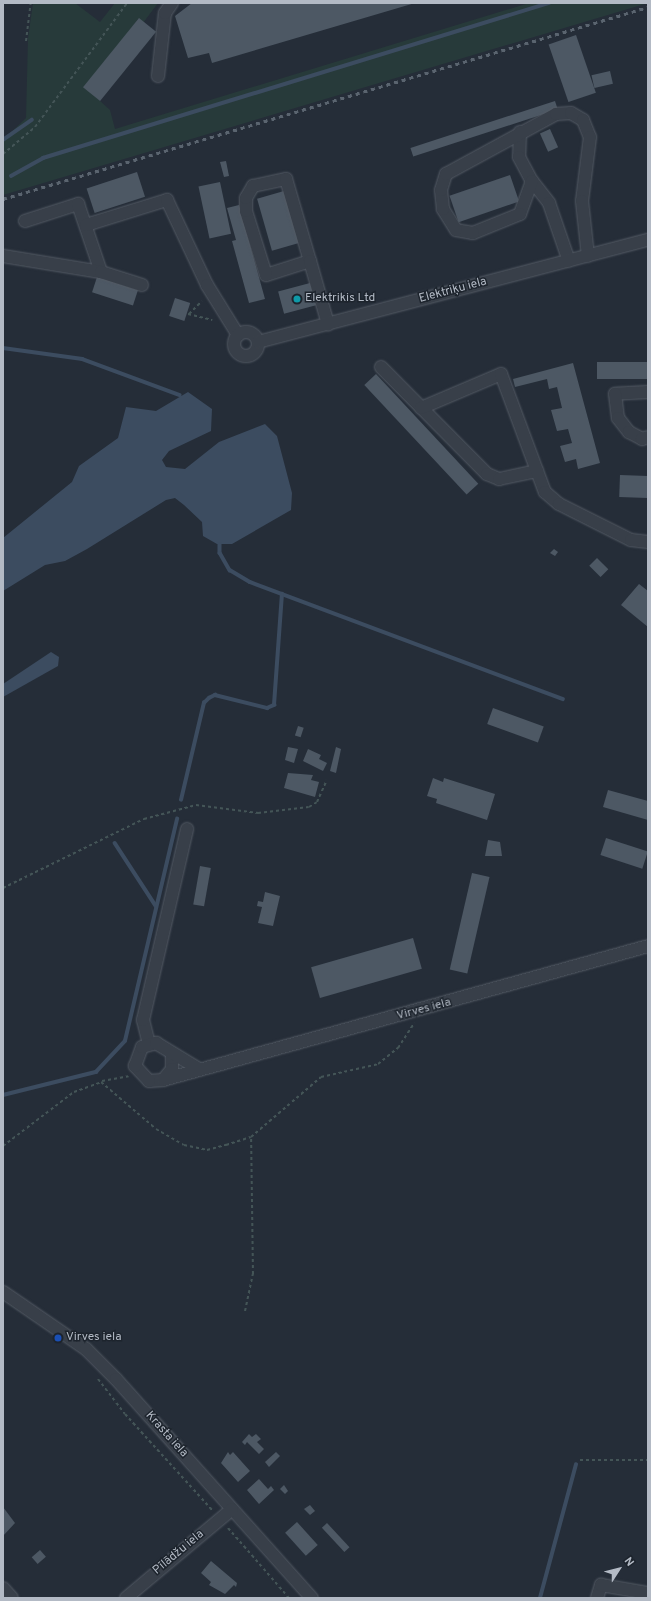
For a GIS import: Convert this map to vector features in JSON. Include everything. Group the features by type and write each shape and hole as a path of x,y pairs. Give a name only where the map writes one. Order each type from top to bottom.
{"street":[{"path":"158,76 165,13 172,3"},
{"path":"532,181 520,214 473,233 456,230 443,209 441,190 446,174 520,132 556,114 571,113 582,120 590,137 582,201 588,256"},
{"path":"520,132 520,157 532,181 549,203 569,261"},
{"path":"310,261 266,275 246,211 246,198 253,186 286,178 310,261 328,324"},
{"path":"86,225 167,200 207,285 238,335"},
{"path":"25,221 78,204 102,272"},
{"name":"Elektriķu iela","path":"258,342 648,240"},
{"path":"3,256 102,272 142,286"},
{"path":"250,333 258,342 254,354 242,355 234,346 238,335 250,333"},
{"path":"381,367 487,474 499,478 537,471"},
{"path":"421,408 501,374 545,492 559,504 631,540 648,542"},
{"path":"648,392 615,394 618,418 629,432 642,439 648,437"},
{"path":"149,1044 143,1020 187,829"},
{"name":"Virves iela","path":"138,1073 149,1081 163,1080 199,1068 422,1010 648,946"},
{"path":"149,1044 163,1045 172,1055 199,1068"},
{"path":"138,1073 135,1059 149,1044"},
{"path":"163,1080 172,1069 172,1055"},
{"name":"Krasta iela","path":"3,1292 86,1350 312,1598"},
{"name":"Pīlādžu iela","path":"126,1598 232,1509"},
{"path":"597,1598 601,1585 648,1592"},
{"path":"3,1588 12,1598"}],"path":[{"path":"26,41 31,3"},
{"path":"3,154 35,127 127,3"},
{"path":"202,302 188,314 212,320"},
{"path":"3,888 144,819 196,805 258,813 309,807 317,802 327,780"},
{"path":"101,1082 156,1129 184,1146 207,1150 251,1137 321,1077 378,1064 398,1048 422,1010"},
{"path":"3,1146 74,1092 101,1082 138,1073"},
{"path":"245,1311 252,1274 251,1137"},
{"path":"96,1376 125,1414 289,1598"},
{"path":"580,1460 648,1460"}],"shaded area":[{"path":"33,3 75,3 100,22 115,3 158,3 143,23 138,19 87,89 110,110 115,129 529,3 648,3 3,195 3,140 26,118 28,38"}],"water":[{"path":"188,392 212,409 211,431 169,451 162,460 166,467 185,469 219,442 265,424 277,436 292,493 291,510 232,544 217,544 203,536 202,522 184,505 175,498 166,500 87,549 65,561 45,565 3,591 3,538 72,482 79,466 118,438 126,407 156,411"},
{"path":"51,652 59,657 58,666 3,697 3,684"}],"building":[{"path":"192,3 415,3 212,63 209,53 188,58 175,16"},
{"path":"139,18 156,32 100,101 83,87"},
{"path":"576,35 596,93 568,102 549,44"},
{"path":"610,71 613,84 594,88 591,75"},
{"path":"555,101 558,110 413,157 410,148"},
{"path":"550,129 558,147 548,152 540,133"},
{"path":"226,161 229,176 224,177 220,162"},
{"path":"137,172 145,197 95,213 87,188"},
{"path":"510,175 519,201 459,222 449,196"},
{"path":"220,182 231,234 210,238 198,187"},
{"path":"284,191 299,243 272,251 257,199"},
{"path":"239,205 265,299 249,303 232,241 236,240 227,208"},
{"path":"97,277 138,290 133,306 92,292"},
{"name":"Elektrikis Ltd","path":"310,283 316,305 284,314 278,292"},
{"path":"175,298 190,303 184,321 169,316"},
{"path":"597,362 648,362 648,379 597,379"},
{"path":"573,363 600,463 578,469 576,459 565,462 560,446 572,443 568,429 557,431 551,410 562,408 557,387 549,389 547,379 515,387 513,379"},
{"path":"376,374 478,484 467,495 364,385"},
{"path":"620,475 648,476 647,498 619,497"},
{"path":"554,549 558,552 555,556 550,553"},
{"path":"597,558 608,569 601,577 589,566"},
{"path":"639,584 648,591 648,627 621,605"},
{"path":"493,708 544,726 538,742 487,724"},
{"path":"298,726 304,728 301,737 295,736"},
{"path":"288,747 298,749 294,763 285,760"},
{"path":"336,747 341,749 336,773 330,771"},
{"path":"308,749 321,755 319,759 327,763 323,771 303,761"},
{"path":"288,773 313,775 311,780 319,782 315,797 284,788"},
{"path":"433,778 443,782 444,778 495,794 487,820 436,803 437,799 427,796"},
{"path":"608,790 648,801 648,820 603,807"},
{"path":"606,838 648,852 642,869 600,855"},
{"path":"488,840 500,842 502,856 485,856"},
{"path":"200,866 211,868 204,906 193,904"},
{"path":"472,873 490,877 467,974 450,969"},
{"path":"265,892 280,896 273,926 258,923 262,907 257,906 258,901 263,902"},
{"path":"413,938 422,969 320,998 311,967"},
{"path":"249,1434 252,1437 256,1434 261,1439 257,1442 264,1449 259,1454 247,1442 245,1445 242,1442"},
{"path":"228,1452 230,1455 233,1452 250,1471 238,1482 221,1463"},
{"path":"276,1452 280,1456 269,1467 265,1462"},
{"path":"259,1479 268,1489 271,1486 274,1490 259,1504 247,1490"},
{"path":"284,1485 288,1491 285,1494 280,1489"},
{"path":"310,1505 315,1511 310,1515 304,1509"},
{"path":"3,1507 15,1523 3,1536"},
{"path":"297,1522 318,1545 306,1556 285,1533"},
{"path":"327,1523 350,1547 344,1552 322,1528"},
{"path":"40,1550 46,1557 38,1564 32,1557"},
{"path":"211,1561 237,1583 236,1587 234,1585 225,1594 209,1585 211,1582 201,1573"}],"waterway":[{"path":"11,176 43,158 549,3"},
{"path":"3,140 32,120"},
{"path":"3,348 82,359 180,395"},
{"path":"220,544 220,553 230,570 250,582 563,699"},
{"path":"181,800 204,703 215,695 267,708 274,705 282,594"},
{"path":"3,1095 96,1072 125,1041 177,819"},
{"path":"115,843 156,906"},
{"path":"540,1598 576,1465"}],"railway":[{"path":"3,199 648,7"}],"place":[{"name":"Elektrikis Ltd","path":"297,299"},
{"name":"Virves iela","path":"58,1338"}]}
